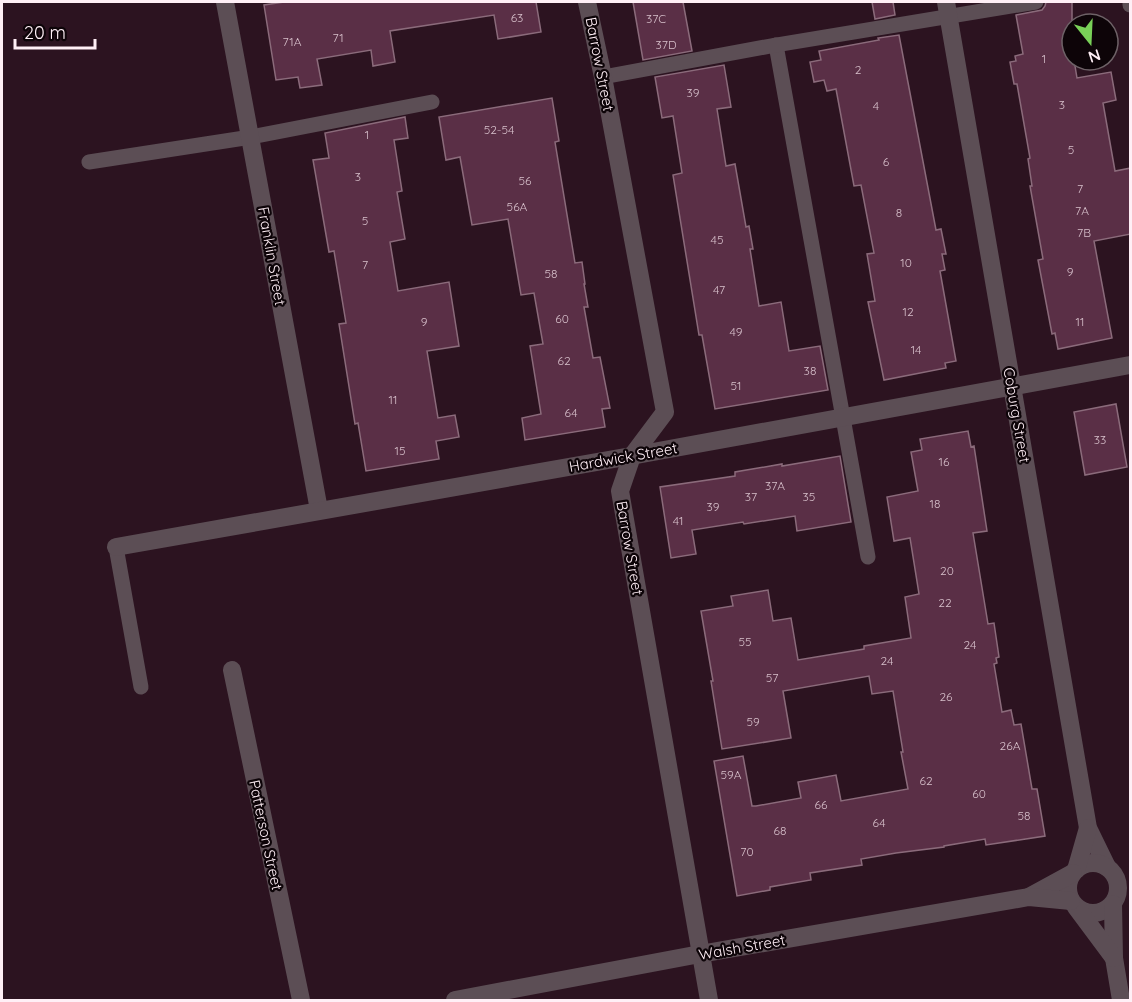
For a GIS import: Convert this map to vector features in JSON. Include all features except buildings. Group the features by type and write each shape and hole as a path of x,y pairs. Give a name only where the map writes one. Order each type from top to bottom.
{"street":[{"name":"Franklin Street","path":"225,2 319,510"},
{"name":"Barrow Street","path":"587,2 603,76 665,412 632,456 620,491 709,1000"},
{"name":"Coburg Street","path":"947,9 1088,828 1108,869"},
{"name":"Hardwick Street","path":"116,547 1131,365"},
{"name":"Patterson Street","path":"232,670 301,1000"},
{"name":"Coburg Street","path":"1074,871 1088,828"},
{"path":"1114,958 1073,903 1068,894 1068,887 1074,871 1083,865 1091,863 1108,869 1131,870"},
{"path":"1108,869 1118,884 1120,899 1114,958 1121,1000"},
{"name":"Walsh Street","path":"1029,897 1074,871"},
{"name":"Walsh Street","path":"455,1000 700,954 1029,897 1073,903"},
{"path":"1073,903 1080,910 1094,914 1108,909 1120,899"}],"lane":[{"path":"603,76 776,45 947,9 1036,2"},
{"path":"776,45 868,557"},
{"path":"89,162 250,137 432,102"},
{"path":"116,547 141,687"}]}
